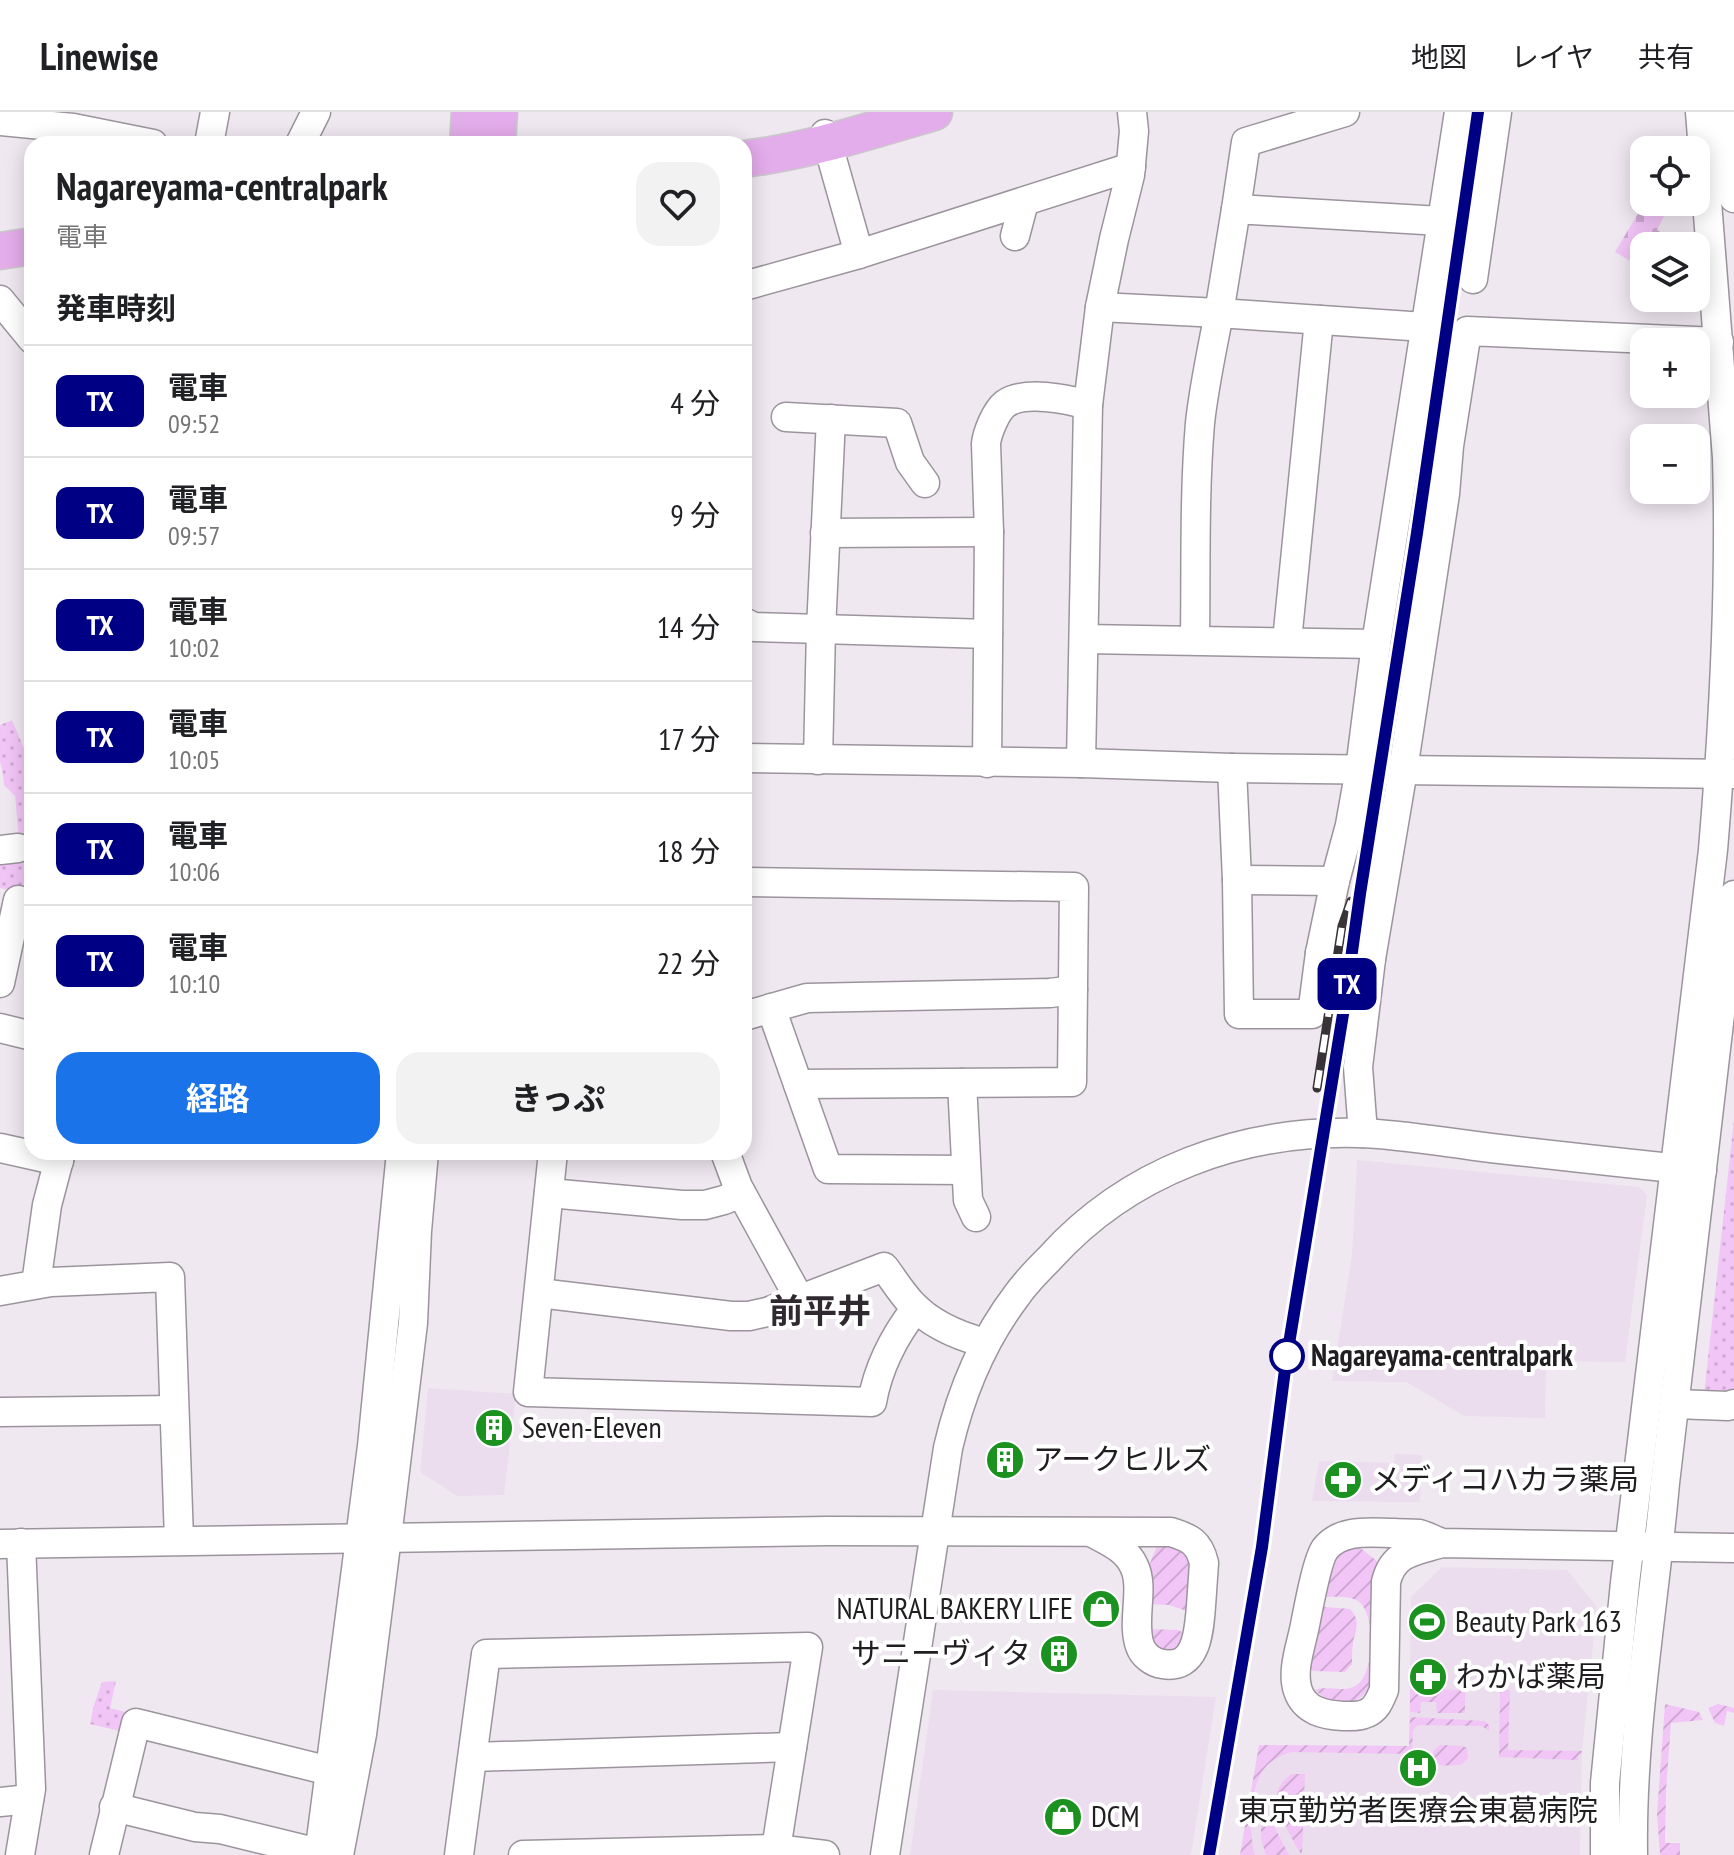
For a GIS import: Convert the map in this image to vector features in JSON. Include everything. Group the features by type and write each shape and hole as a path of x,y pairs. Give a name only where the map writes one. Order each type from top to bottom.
{"main road":[{"path":"468,136 470,112"},
{"path":"498,136 499,112"},
{"path":"752,158 934,112"},
{"path":"0,251 24,247"}],"street":[{"path":"210,136 215,112"},
{"path":"304,136 316,112"},
{"path":"1081,763 1088,405 1100,307 1131,167 1132,112"},
{"path":"1195,640 1200,423 1246,142 1345,112"},
{"path":"1232,768 1239,1014 1312,1014 1320,953 1360,769 1376,644 1459,112"},
{"path":"1473,279 1497,112"},
{"path":"1633,1855 1632,1815 1640,1702 1675,1404 1688,1170 1713,850 1727,774 1727,458 1700,112"},
{"path":"1727,112 1734,198"},
{"path":"0,121 73,128 113,136"},
{"path":"826,138 859,254"},
{"path":"752,284 859,254 1131,167"},
{"path":"1015,236 1024,202"},
{"path":"1236,209 1441,221"},
{"path":"0,300 24,329"},
{"path":"1100,307 1425,327"},
{"path":"1287,641 1319,320"},
{"path":"1363,1133 1358,1067 1371,959 1443,509 1449,446 1467,331 1719,342"},
{"path":"1418,368 1461,376"},
{"path":"987,763 987,433 1004,405 1020,398 1041,397 1088,405"},
{"path":"786,417 897,423 910,462 925,483"},
{"path":"818,760 831,419"},
{"path":"825,533 989,532"},
{"path":"752,626 988,634"},
{"path":"1084,639 1376,644"},
{"path":"752,758 1727,774"},
{"path":"1237,880 1335,881"},
{"path":"752,882 1074,887 1072,1082 798,1084"},
{"path":"1605,1855 1607,1759 1630,1547 1734,895"},
{"path":"0,983 17,900"},
{"path":"1320,953 1371,959"},
{"path":"966,1170 828,1169 798,1084 757,1012 807,998 1073,990"},
{"path":"0,1028 24,1034"},
{"path":"962,1083 968,1200 976,1217"},
{"path":"885,1855 955,1416 985,1343 1017,1294 1070,1235 1137,1185 1195,1159 1257,1141 1293,1136 1363,1133 1688,1170"},
{"path":"0,1148 24,1152"},
{"path":"36,1284 47,1205 59,1160"},
{"path":"326,1854 362,1734 383,1346 400,1160"},
{"path":"326,1854 330,1771 413,1323 423,1160"},
{"path":"552,1160 528,1392 872,1402 892,1346 916,1308"},
{"path":"728,1160 741,1193 800,1300"},
{"path":"549,1193 682,1205 705,1205 741,1193"},
{"path":"539,1293 749,1316 884,1267 916,1308 941,1327 985,1343"},
{"path":"0,1291 51,1282 170,1277 179,1540"},
{"path":"1675,1404 1734,1404"},
{"path":"0,1412 174,1410"},
{"path":"20,1855 31,1789 13,1683 11,1544 828,1531 1171,1532 1190,1539 1201,1551 1204,1563 1197,1638 1193,1651 1184,1661 1174,1665 1154,1662 1144,1654 1138,1634 1137,1573 1128,1555 1091,1532"},
{"path":"1137,1573 1158,1531"},
{"path":"1442,1543 1419,1534 1352,1533 1326,1548 1295,1674 1299,1696 1307,1705 1330,1715 1359,1716 1369,1713 1379,1704 1384,1690 1386,1582 1388,1571 1404,1554 1442,1543 1734,1548"},
{"path":"1352,1533 1393,1565"},
{"path":"459,1855 486,1654 808,1647 776,1849"},
{"path":"104,1855 136,1723 330,1771"},
{"path":"473,1757 792,1747"},
{"path":"0,1802 29,1799"},
{"path":"114,1807 326,1854"},
{"path":"523,1855 776,1849 825,1855"}],"shaded area":[{"path":"1357,1160 1639,1187 1647,1195 1625,1362 1546,1361 1545,1418 1464,1416 1406,1382 1332,1381 1352,1255"},
{"path":"428,1388 516,1394 504,1495 457,1496 420,1472"},
{"path":"1395,1454 1422,1455 1420,1502 1312,1501 1319,1461 1394,1463"},
{"name":"東京勤労者医療会東葛病院","path":"1442,1567 1567,1570 1597,1607 1582,1751 1580,1855 1240,1855 1259,1745 1409,1746 1411,1597"},
{"path":"933,1690 1216,1697 1191,1855 910,1855"}],"green space":[{"path":"1637,216 1664,216 1657,230 1660,232 1630,232 1630,261 1615,252"},
{"path":"12,720 24,748 24,893 0,888 0,856 19,838 15,796 4,785 0,762 0,725"},
{"path":"1734,1119 1734,1396 1704,1395"},
{"path":"1163,1540 1187,1554 1190,1564 1190,1612 1169,1605 1147,1604 1148,1568 1159,1541"},
{"path":"1352,1546 1359,1547 1377,1561 1377,1646 1369,1688 1355,1701 1340,1704 1315,1690 1353,1687 1364,1677 1371,1642 1368,1617 1364,1607 1354,1599 1320,1597 1334,1561"},
{"path":"1321,1609 1350,1609 1356,1617 1352,1664 1345,1672 1313,1671 1306,1666"},
{"path":"1148,1629 1178,1630 1188,1635 1177,1652 1163,1652 1152,1640"},
{"path":"116,1681 110,1708 129,1713 124,1732 90,1724 102,1682"},
{"path":"1410,1689 1465,1690 1465,1713 1437,1713 1436,1702 1421,1702 1420,1713 1410,1712"},
{"path":"1500,1690 1510,1690 1508,1750 1582,1751 1578,1760 1499,1757"},
{"path":"1665,1704 1699,1712 1703,1720 1671,1723 1665,1843 1680,1843 1680,1855 1660,1855 1657,1814"},
{"path":"1718,1704 1734,1708 1734,1713 1727,1711 1724,1726 1715,1723 1708,1708"},
{"path":"1410,1717 1484,1721 1489,1725 1489,1731 1482,1726 1418,1725 1413,1730 1412,1751 1409,1754 1291,1752 1280,1756 1264,1769 1253,1798 1251,1823 1255,1855 1240,1855 1259,1745 1409,1746"},
{"path":"1440,1745 1463,1746 1467,1748 1468,1758 1461,1765 1438,1764 1433,1751"},
{"path":"1291,1774 1305,1774 1302,1855 1277,1802 1279,1788"},
{"path":"1268,1815 1289,1855 1266,1855 1261,1839 1261,1818"}],"railway":[{"path":"1209,1855 1262,1547 1286,1362 1417,533 1477,112"},
{"path":"1317,1088 1342,926 1351,901"}],"train":[{"name":"TX","path":"1209,1855 1262,1547 1286,1362 1345,1002 1478,112"}],"place":[{"name":"Nagareyama-centralpark","path":"1287,1356"},
{"name":"Seven-Eleven","path":"494,1428"},
{"name":"アークヒルズ","path":"1005,1460"},
{"name":"メディコハカラ薬局","path":"1343,1480"},
{"name":"NATURAL BAKERY LIFE","path":"1101,1609"},
{"name":"Beauty Park 163","path":"1427,1622"},
{"name":"サニーヴィタ","path":"1059,1654"},
{"name":"わかば薬局","path":"1428,1677"},
{"name":"東京勤労者医療会東葛病院","path":"1418,1768"},
{"name":"DCM","path":"1063,1817"}],"district":[{"name":"前平井","path":"820,1311"}]}
